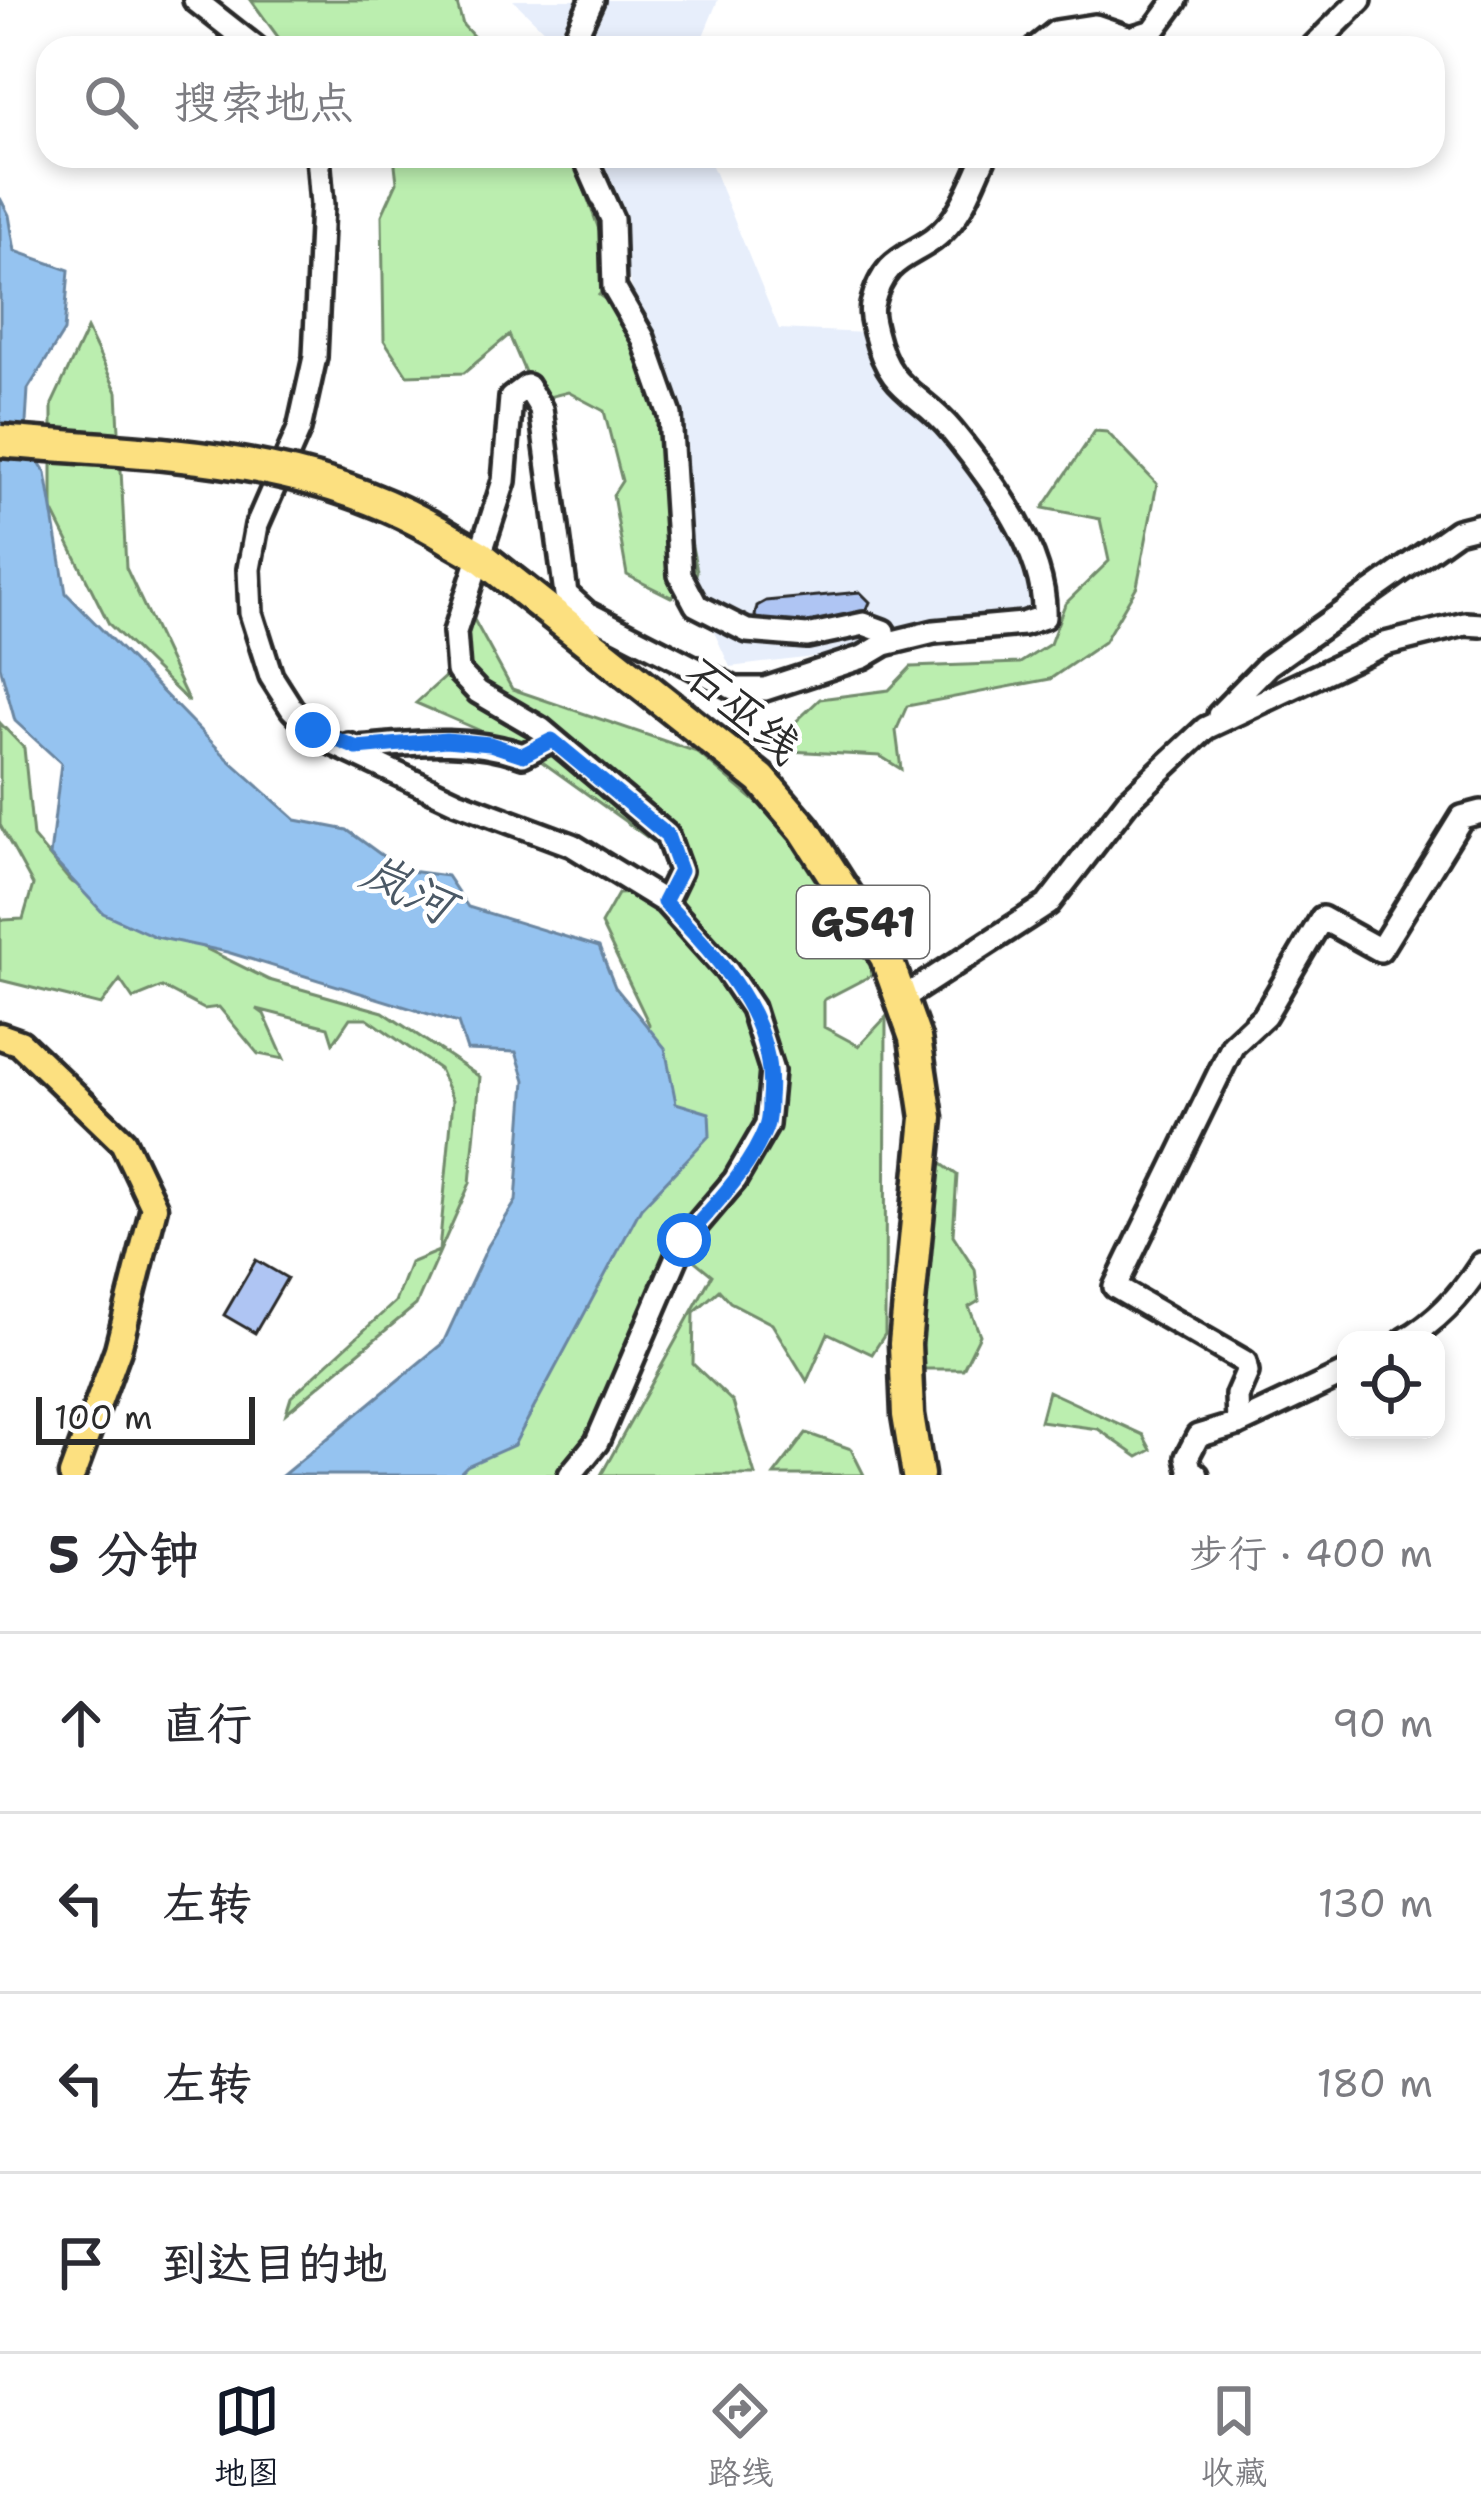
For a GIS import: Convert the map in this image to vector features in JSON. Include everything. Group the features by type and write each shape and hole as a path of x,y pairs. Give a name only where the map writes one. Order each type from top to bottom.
{"highway":[{"name":"石巫线","path":"0,441 287,470 375,498 480,556 761,779 816,847 886,957 903,998 921,1066 927,1118 905,1344 908,1415 918,1475"}],"main road":[{"path":"0,1036 20,1043 123,1142 154,1207 118,1349 72,1475"}],"street":[{"path":"195,0 241,36"},
{"path":"575,36 592,0"},
{"path":"1137,36 1153,31 1176,0"},
{"path":"1324,36 1360,0"},
{"path":"1051,36 1095,26 1124,36"},
{"path":"319,168 322,205 315,357 299,429 257,525 249,569 251,613 271,676 292,709 319,737 457,802 572,845 664,902 727,971 752,1008 772,1071 767,1125 735,1180 684,1240 597,1442 570,1475"},
{"path":"589,168 612,219 614,288 643,338 670,415 680,575 696,605 747,631 807,636 864,624 883,631 885,644"},
{"path":"664,902 680,871 667,835 541,729 478,692 458,671 455,632 504,481 511,398 527,386 541,410 566,594 587,614 735,689 765,689 863,657 885,644 934,632 1023,624 1044,617 1045,593 1011,509 948,426 908,394 882,359 870,310 885,269 953,220 979,168"},
{"path":"903,998 1048,904 1128,801 1268,665 1457,531 1481,525"},
{"path":"1206,728 1385,644 1466,624 1481,625"},
{"path":"260,678 313,730 357,748 446,740 490,744 523,755 552,740"},
{"path":"1238,1424 1237,1395 1247,1372 1245,1362 1115,1287 1233,1046 1265,1015 1322,918 1380,950 1462,817 1481,812"},
{"path":"1420,1331 1467,1286 1481,1264"},
{"path":"1197,1475 1187,1457 1194,1441 1337,1377"}],"shaded area":[{"path":"513,0 718,0 703,36 550,36"},
{"path":"595,168 713,168 779,329 867,333 986,474 1043,629 730,667 683,564 668,404"}],"green space":[{"path":"251,0 456,0 463,25 473,36 277,36"},
{"path":"395,168 576,168 616,276 599,295 623,312 660,391 697,571 692,588 671,597 627,575 613,495 622,481 604,411 568,392 537,400 509,335 464,373 407,375 384,340 382,215 397,182"},
{"path":"87,329 117,392 126,568 189,702 109,624 52,510 52,404"},
{"path":"1095,431 1107,432 1157,484 1137,586 1104,642 1050,679 907,706 896,731 901,769 880,756 790,751 788,729 820,699 889,690 911,667 1020,663 1050,644 1065,604 1109,561 1100,519 1043,508"},
{"path":"461,596 512,689 697,752 788,829 864,924 872,975 824,1000 824,1027 859,1046 886,1017 885,1334 872,1354 828,1333 807,1381 772,1324 730,1302 719,1290 694,1312 693,1364 733,1402 755,1475 601,1475 712,1275 684,1252 597,1420 555,1475 439,1475 633,1158 649,1024 601,924 618,894 672,891 661,847 527,751 416,703 459,664"},
{"path":"0,723 24,748 33,837 70,881 269,980 383,1012 480,1077 470,1183 416,1305 286,1413 291,1397 395,1302 410,1263 439,1251 453,1100 439,1069 367,1018 350,1018 333,1043 328,1027 257,1009 264,1014 284,1059 258,1054 219,1007 204,1009 162,987 133,999 120,980 101,1005 0,980 0,916 23,919 33,885 0,825"},
{"path":"929,1155 957,1175 953,1235 975,1269 979,1301 969,1307 980,1335 963,1369 916,1369"},
{"path":"1048,1391 1143,1435 1151,1450 1138,1457 1098,1429 1040,1421"},
{"path":"806,1433 851,1449 864,1475 774,1475"}],"water":[{"name":"岚河","path":"0,198 9,215 15,251 69,270 64,331 28,389 25,440 46,473 66,593 228,759 296,820 347,830 402,870 447,876 468,907 599,947 615,987 665,1048 676,1103 709,1113 710,1135 641,1208 514,1445 467,1466 458,1475 283,1475 443,1343 488,1246 516,1201 525,1080 516,1052 467,1050 458,1023 227,952 156,937 103,913 50,856 61,763 15,721 0,666"}],"building":[{"path":"860,592 870,602 864,616 770,627 760,625 755,616 757,606 766,601"},
{"path":"256,1260 287,1278 255,1333 224,1315"}],"route":[{"path":"313,730 357,748 446,740 490,744 523,755 552,740 667,835 680,871 664,902 727,971 752,1008 772,1071 767,1125 735,1180 684,1240"}]}
